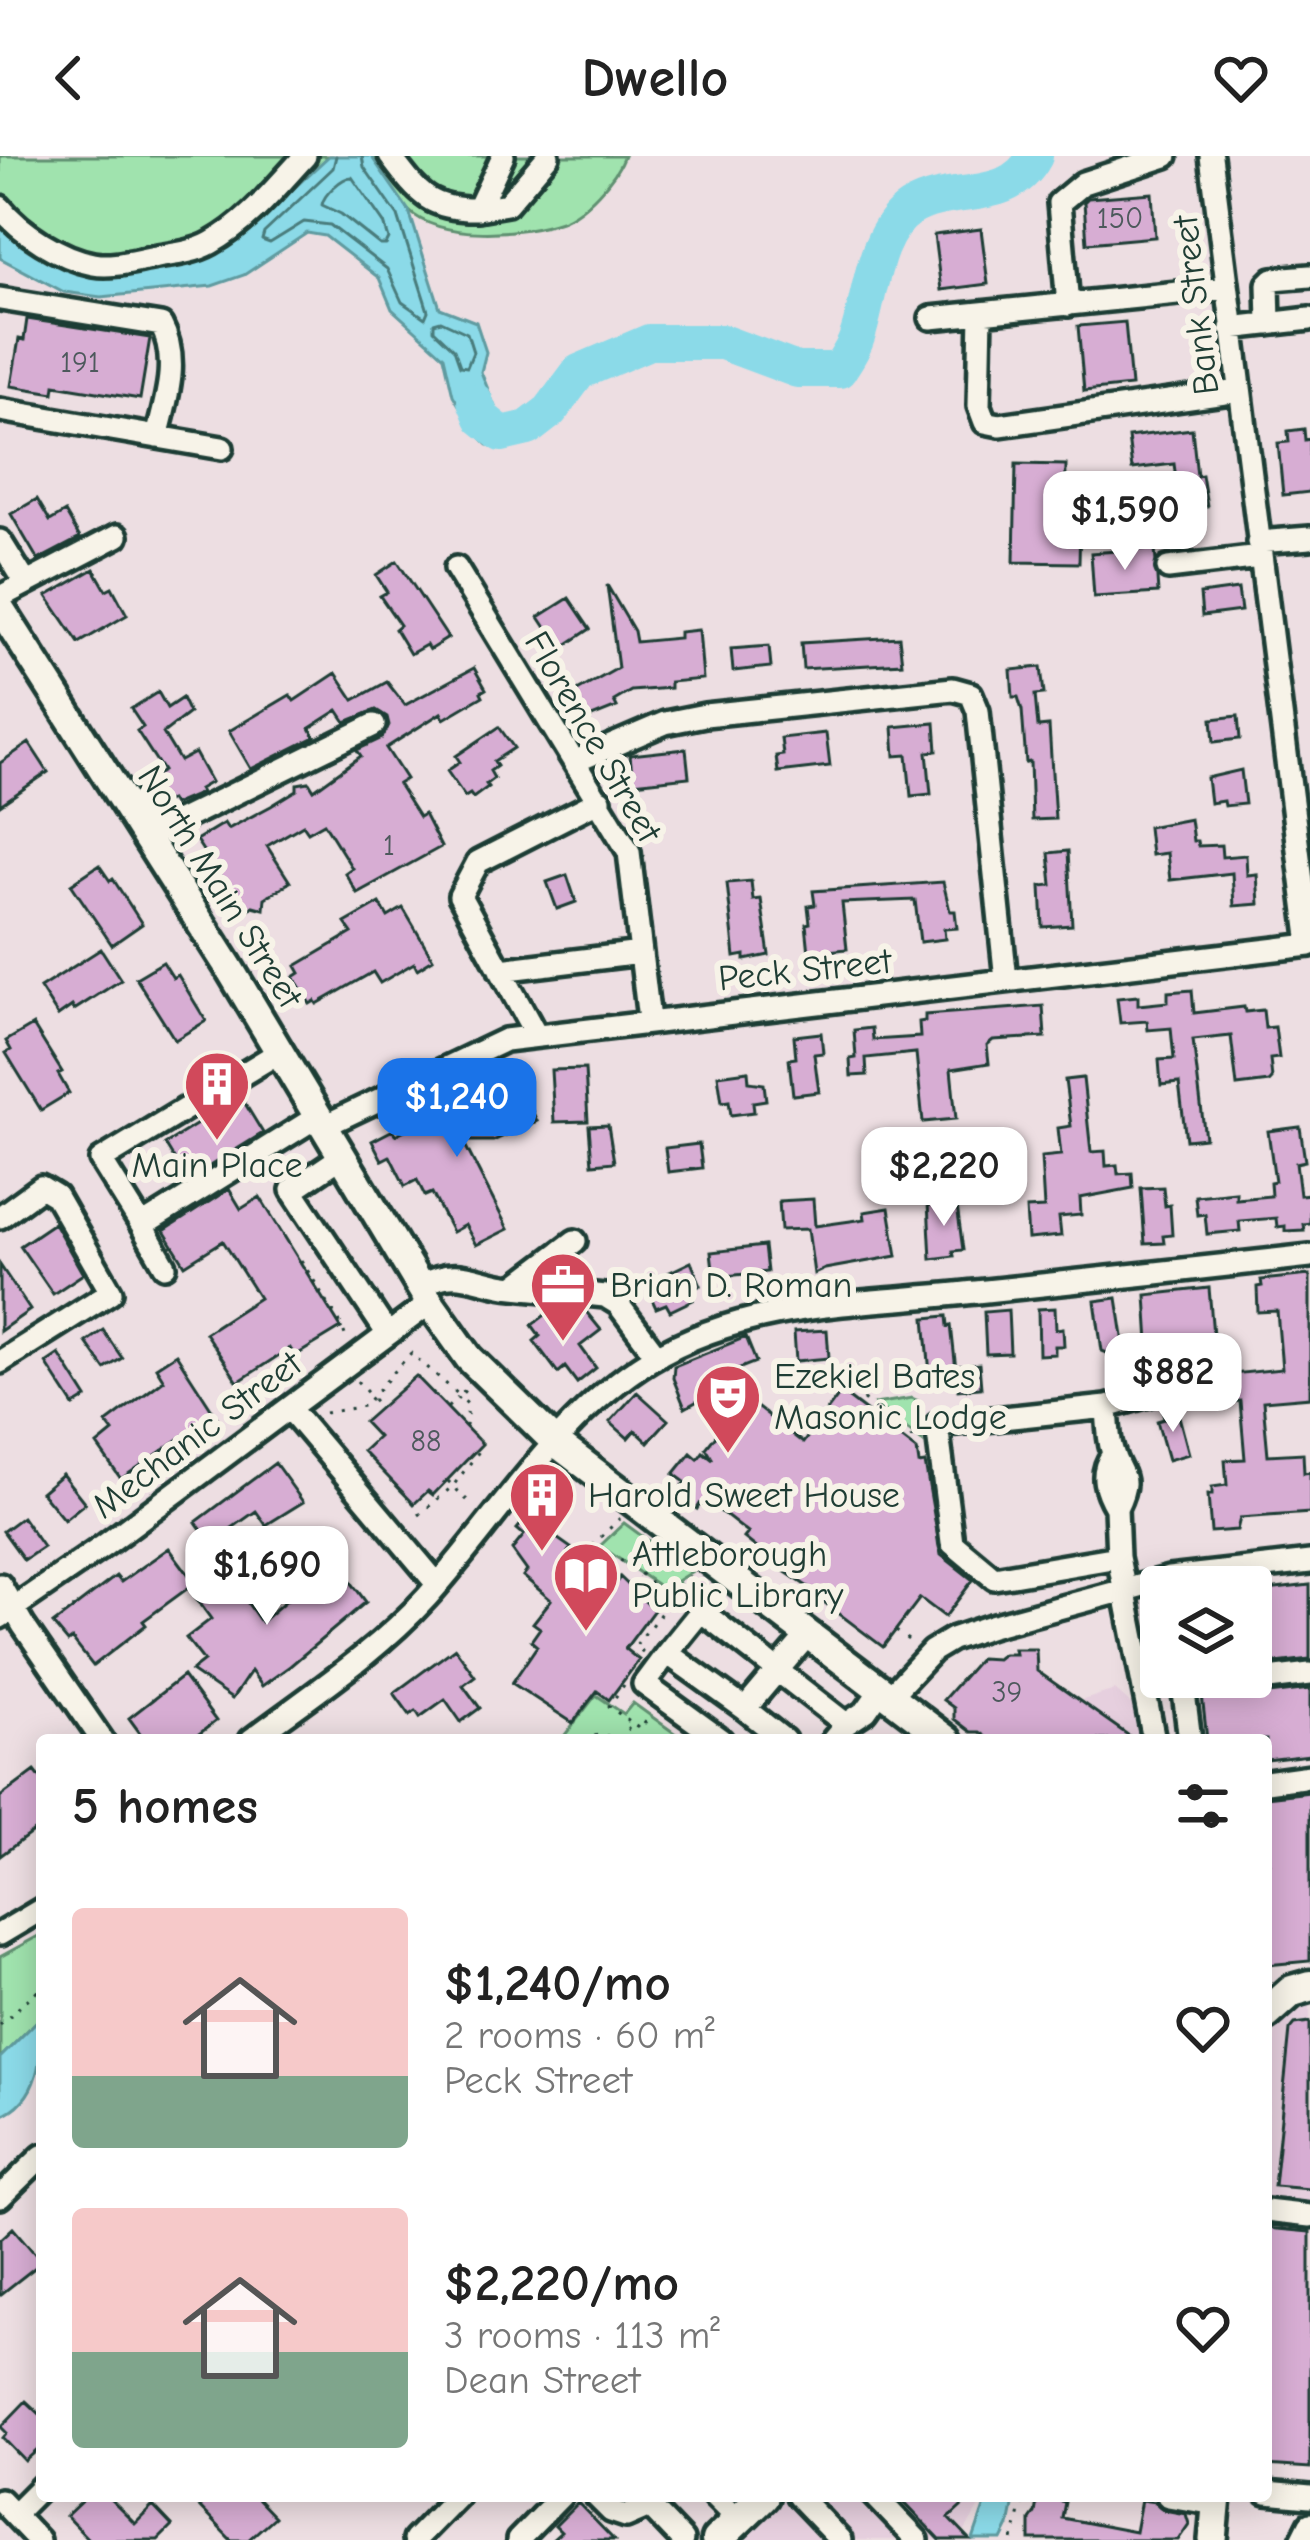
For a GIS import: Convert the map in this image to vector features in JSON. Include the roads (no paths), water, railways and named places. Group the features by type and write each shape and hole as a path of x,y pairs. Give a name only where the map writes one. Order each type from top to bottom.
{"highway":[{"path":"1272,2008 1292,1990 1310,1986"},
{"path":"727,2530 757,2502"}],"main road":[{"name":"North Main Street","path":"3,613 323,1120 425,1294 470,1358 555,1442 939,1734"},
{"path":"1217,2502 1218,2539"}],"street":[{"path":"0,208 11,221 67,256 95,265 115,264 210,244 271,195 305,156"},
{"path":"390,156 414,188 450,210 507,204 548,156"},
{"path":"478,208 502,156"},
{"path":"1068,305 1059,203 1082,183 1166,156"},
{"name":"Bank Street","path":"1218,160 1239,392 1310,945"},
{"path":"1269,324 1268,284 1273,279 1310,276"},
{"path":"932,318 1227,288"},
{"path":"0,299 161,325 172,345 157,436"},
{"path":"981,314 979,406 985,422 1000,424 1239,392"},
{"path":"1232,328 1310,319"},
{"path":"0,410 222,448"},
{"path":"3,613 26,583 117,536"},
{"path":"1168,568 1310,538"},
{"path":"0,542 26,583"},
{"name":"Florence Street","path":"456,568 629,852 649,1020"},
{"path":"576,761 665,723 706,715 953,688 971,694 978,711 1006,980"},
{"path":"146,837 374,724"},
{"path":"536,1034 460,896 478,862 600,800"},
{"name":"Peck Street","path":"142,1226 323,1120 505,1040 1310,945"},
{"path":"500,970 641,952"},
{"path":"165,1266 101,1160 280,1051"},
{"path":"344,1155 292,1190 387,1334"},
{"path":"0,1217 41,1187 56,1196 111,1292 0,1362"},
{"path":"514,1287 575,1240"},
{"path":"259,1734 371,1650 437,1584 555,1442 600,1397 657,1356 703,1332 748,1318 1310,1256"},
{"path":"425,1294 436,1277 454,1275 514,1287 605,1296 617,1304 657,1356"},
{"name":"Mechanic Street","path":"7,1612 387,1334 425,1294"},
{"path":"1118,1557 994,1578 952,1543 937,1425 1107,1407 1165,1390"},
{"path":"1107,1407 1112,1456 1104,1469 1106,1491 1116,1508 1118,1557 1153,1734"},
{"path":"289,1408 437,1584"},
{"path":"1272,1569 1310,1562"},
{"path":"0,1585 7,1612 98,1734"},
{"path":"713,1734 644,1684 658,1654 701,1611 778,1670 839,1732 952,1639 1140,1586"},
{"path":"745,1709 807,1636"},
{"path":"658,1654 776,1734"},
{"path":"1272,1679 1310,1674"},
{"path":"1185,1698 1189,1734"},
{"path":"1272,1781 1310,1776"},
{"path":"0,1934 36,1913"},
{"path":"0,2197 36,2162"},
{"path":"1272,2212 1310,2216"},
{"path":"36,2490 7,2507 38,2540"},
{"path":"1272,2494 1310,2497"},
{"path":"414,2540 451,2502"},
{"path":"518,2540 555,2502"},
{"path":"602,2502 626,2516 644,2502"},
{"path":"646,2502 671,2536"},
{"path":"804,2502 840,2540"},
{"path":"881,2502 917,2540"},
{"path":"1302,2540 1310,2524"}],"water":[{"path":"329,156 371,156 409,211 440,308 476,322 486,352 481,372 502,424 503,449 488,445 474,431 453,395 444,356 392,309 379,278 325,236 307,233 244,275 212,286 101,297 64,292 0,258 0,225 48,259 89,273 211,254 241,237"},
{"path":"36,2022 36,2074 31,2088 14,2109 0,2116 0,2058"},
{"path":"986,2502 1014,2502 1002,2540 973,2540"}],"waterway":[{"path":"475,401 482,418 502,434 528,428 550,411 579,372 649,342 722,342 797,370 839,370 856,341 874,267 897,220 926,201 1010,182 1035,156"}],"place":[{"name":"Main Place","path":"217,1143"},
{"name":"Brian D. Roman","path":"563,1344"},
{"name":"Ezekiel Bates Masonic Lodge","path":"728,1456"},
{"name":"Harold Sweet House","path":"542,1554"},
{"name":"Attleborough Public Library","path":"586,1634"}]}
